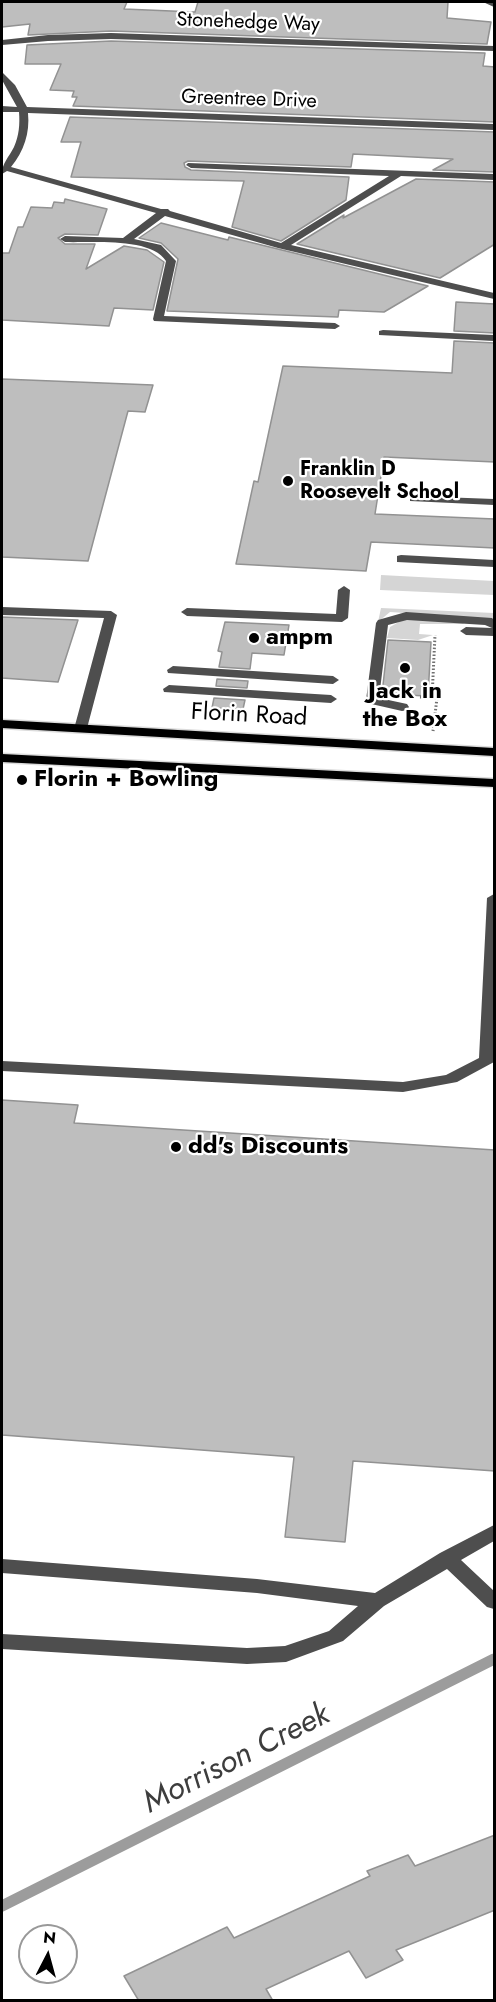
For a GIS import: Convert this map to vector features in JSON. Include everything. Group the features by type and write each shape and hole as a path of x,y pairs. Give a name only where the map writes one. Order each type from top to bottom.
{"main road":[{"name":"Florin Road","path":"2,724 495,752"},
{"path":"2,758 495,783"}],"street":[{"path":"487,2 495,6"},
{"name":"Stonehedge Way","path":"2,43 100,36 495,49"},
{"path":"2,75 20,97 23,110 21,145 3,170 165,211 282,246 495,296"},
{"name":"Greentree Drive","path":"2,109 495,127"},
{"path":"191,165 495,177"},
{"path":"282,246 400,173"},
{"path":"125,241 165,211"},
{"path":"65,239 125,241 150,244 166,251 171,261 158,319 335,326"},
{"path":"383,333 495,338"},
{"path":"414,499 495,502"},
{"path":"401,560 495,564"},
{"path":"187,612 342,618 344,590"},
{"path":"2,611 111,615 81,729"},
{"path":"402,706 372,700 382,623 406,616 488,621 495,625"},
{"path":"466,631 495,632"},
{"path":"173,670 333,680"},
{"path":"169,688 331,699"},
{"path":"2,1066 403,1087 452,1079 491,1058 495,898"},
{"path":"2,1642 247,1656 286,1654 336,1636 377,1601 495,1532"},
{"path":"447,1558 495,1602"},
{"path":"2,1566 257,1586 377,1601"}],"path":[{"path":"432,698 435,628"}],"shaded area":[{"path":"381,575 494,581 494,595 380,590"},
{"path":"381,608 494,613 494,619 390,612 378,622"},
{"path":"404,619 464,624 420,624 419,634 433,635 418,640 387,638 390,627"}],"building":[{"path":"2,2 127,2 124,9 195,12 198,2 448,2 447,18 491,22 487,44 111,31 28,35 30,24 2,27"},
{"path":"111,41 485,53 483,66 495,67 495,122 73,106 77,97 72,97 74,91 50,90 61,64 25,64 27,45"},
{"path":"70,117 495,132 495,172 433,170 453,159 353,154 351,167 188,161 184,163 185,167 191,170 349,177 346,200 281,241 232,227 244,181 71,177 81,142 61,142"},
{"path":"416,179 495,182 495,244 440,278 297,244 344,215 343,218"},
{"path":"65,199 107,209 98,235 65,234 58,238 65,244 95,244 86,269 124,246 147,250 164,262 153,310 114,308 109,326 2,320 2,253 9,253 18,227 23,227 31,207 52,208 54,202 64,203"},
{"path":"161,223 228,240 229,237 428,286 384,312 339,310 338,317 167,311 178,259 161,243 139,238"},
{"path":"456,302 495,304 495,333 454,331"},
{"path":"454,341 495,343 495,462 384,457 375,514 495,519 495,548 371,542 366,571 236,564 254,481 258,482 283,366 452,373"},
{"path":"2,379 153,385 145,412 128,411 88,561 2,557"},
{"path":"2,617 78,620 58,682 2,678"},
{"name":"ampm","path":"225,622 289,625 284,655 252,653 250,669 219,667 222,652 218,651"},
{"name":"Jack in the Box","path":"388,640 431,642 428,696 382,694"},
{"path":"217,679 248,681 247,688 216,686"},
{"path":"214,698 245,700 243,709 212,708"},
{"path":"2,1100 78,1105 74,1123 495,1150 495,1471 353,1461 345,1542 285,1537 294,1457 2,1435"},
{"path":"495,1835 495,1910 396,1950 403,1960 366,1978 349,1951 266,1989 273,2001 139,2001 124,1976 227,1927 234,1938 370,1876 367,1871 408,1855 415,1866"}],"waterway":[{"name":"Morrison Creek","path":"2,1906 494,1659"}],"place":[{"name":"Franklin D Roosevelt School","path":"288,481"},
{"name":"ampm","path":"254,638"},
{"name":"Jack in the Box","path":"405,668"},
{"name":"Florin + Bowling","path":"22,780"},
{"name":"dd's Discounts","path":"176,1147"}]}
